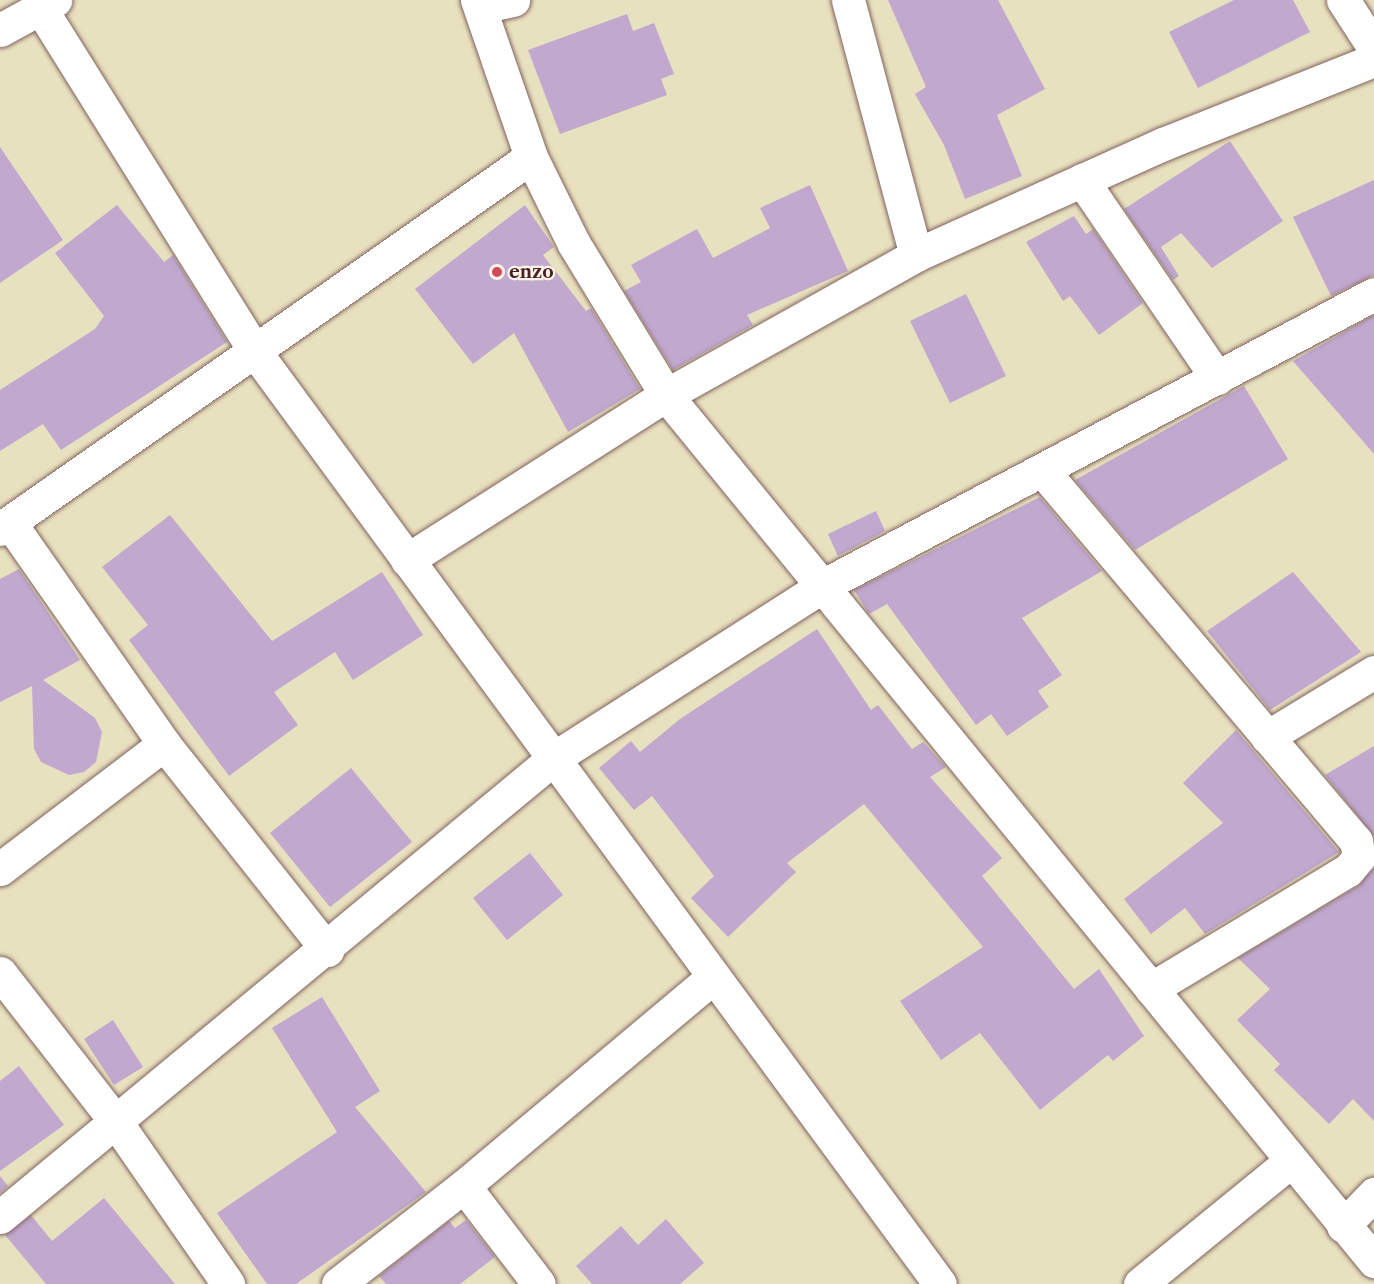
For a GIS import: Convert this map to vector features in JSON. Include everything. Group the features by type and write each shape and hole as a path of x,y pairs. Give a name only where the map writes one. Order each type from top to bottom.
{"street":[{"path":"513,0 478,3 531,157 574,244 666,394 824,585 1343,1226 1374,1261"},
{"path":"848,0 916,255"},
{"path":"1343,0 1374,48"},
{"path":"0,30 48,4 256,352 712,977 940,1284"},
{"path":"407,560 666,394 916,255 1082,180 1374,60"},
{"path":"327,950 164,744 5,526 531,157"},
{"path":"1082,180 1217,378"},
{"path":"0,1217 327,950 554,758 824,585 1374,294"},
{"path":"1043,471 1356,841 1359,857 1348,870 1151,989"},
{"path":"1267,738 1374,672"},
{"path":"0,869 164,744"},
{"path":"0,973 116,1122 228,1284"},
{"path":"338,1284 464,1186 712,977"},
{"path":"1140,1284 1291,1161"},
{"path":"464,1186 539,1284"},
{"path":"1343,1226 1374,1194"}],"building":[{"path":"888,0 998,0 1045,89 997,115 1022,176 965,199 944,145 915,94 926,87"},
{"path":"1234,0 1293,0 1310,32 1198,88 1169,32"},
{"path":"627,14 633,31 654,23 674,74 661,79 667,95 560,134 528,50"},
{"path":"1230,141 1283,221 1212,268 1181,233 1161,247 1179,276 1173,280 1124,209"},
{"path":"0,147 63,240 0,283"},
{"path":"1374,180 1374,275 1331,296 1293,217"},
{"path":"810,185 848,271 747,315 753,325 673,370 624,291 641,282 631,265 697,229 713,258 770,228 760,208"},
{"path":"117,205 164,262 173,255 227,342 61,450 43,424 0,451 0,390 95,329 104,316 55,253"},
{"path":"525,205 554,247 543,255 586,311 591,308 640,389 568,432 514,333 473,364 415,289"},
{"path":"1074,216 1086,234 1093,229 1143,303 1099,335 1070,296 1063,301 1026,242"},
{"path":"966,294 1006,376 950,403 910,321"},
{"path":"1374,315 1374,454 1293,361"},
{"path":"1244,386 1288,459 1135,550 1075,480"},
{"path":"1040,497 1102,571 1022,618 1062,675 1038,691 1049,707 1007,736 991,714 976,725 887,604 869,614 854,590"},
{"path":"876,511 885,531 838,556 828,534"},
{"path":"170,515 272,641 382,572 423,635 353,680 335,652 274,692 298,725 229,776 129,640 148,625 102,567"},
{"path":"19,569 80,660 43,680 95,718 102,732 96,762 84,772 69,775 41,762 34,749 32,686 0,702 0,579"},
{"path":"1293,572 1361,652 1270,710 1207,631"},
{"path":"817,629 871,710 878,705 912,749 923,742 946,767 930,777 1002,858 982,876 1074,989 1099,969 1144,1036 1113,1061 1108,1055 1040,1110 980,1033 941,1060 900,1001 983,947 864,804 787,863 796,872 728,937 691,898 714,876 652,796 634,810 599,768 631,741 640,752 680,719"},
{"path":"1236,730 1339,852 1205,934 1185,908 1151,934 1124,899 1223,823 1183,783"},
{"path":"1374,746 1374,836 1325,775"},
{"path":"351,768 412,842 330,907 270,833"},
{"path":"530,853 563,895 507,940 473,898"},
{"path":"1374,868 1374,1121 1353,1099 1329,1124 1274,1070 1280,1064 1237,1020 1270,989 1238,958 1358,886"},
{"path":"322,997 380,1091 355,1107 426,1192 296,1284 267,1284 217,1213 337,1132 272,1028"},
{"path":"113,1020 143,1067 114,1085 84,1039"},
{"path":"19,1066 64,1125 0,1171 0,1081"},
{"path":"0,1176 8,1186 0,1193"},
{"path":"104,1198 175,1284 46,1284 5,1235 31,1215 52,1241"},
{"path":"666,1219 704,1263 680,1284 592,1284 576,1266 621,1226 638,1245"},
{"path":"466,1220 495,1257 460,1284 386,1284 379,1276 449,1221 455,1228"}],"place":[{"name":"enzo","path":"497,272"}]}
